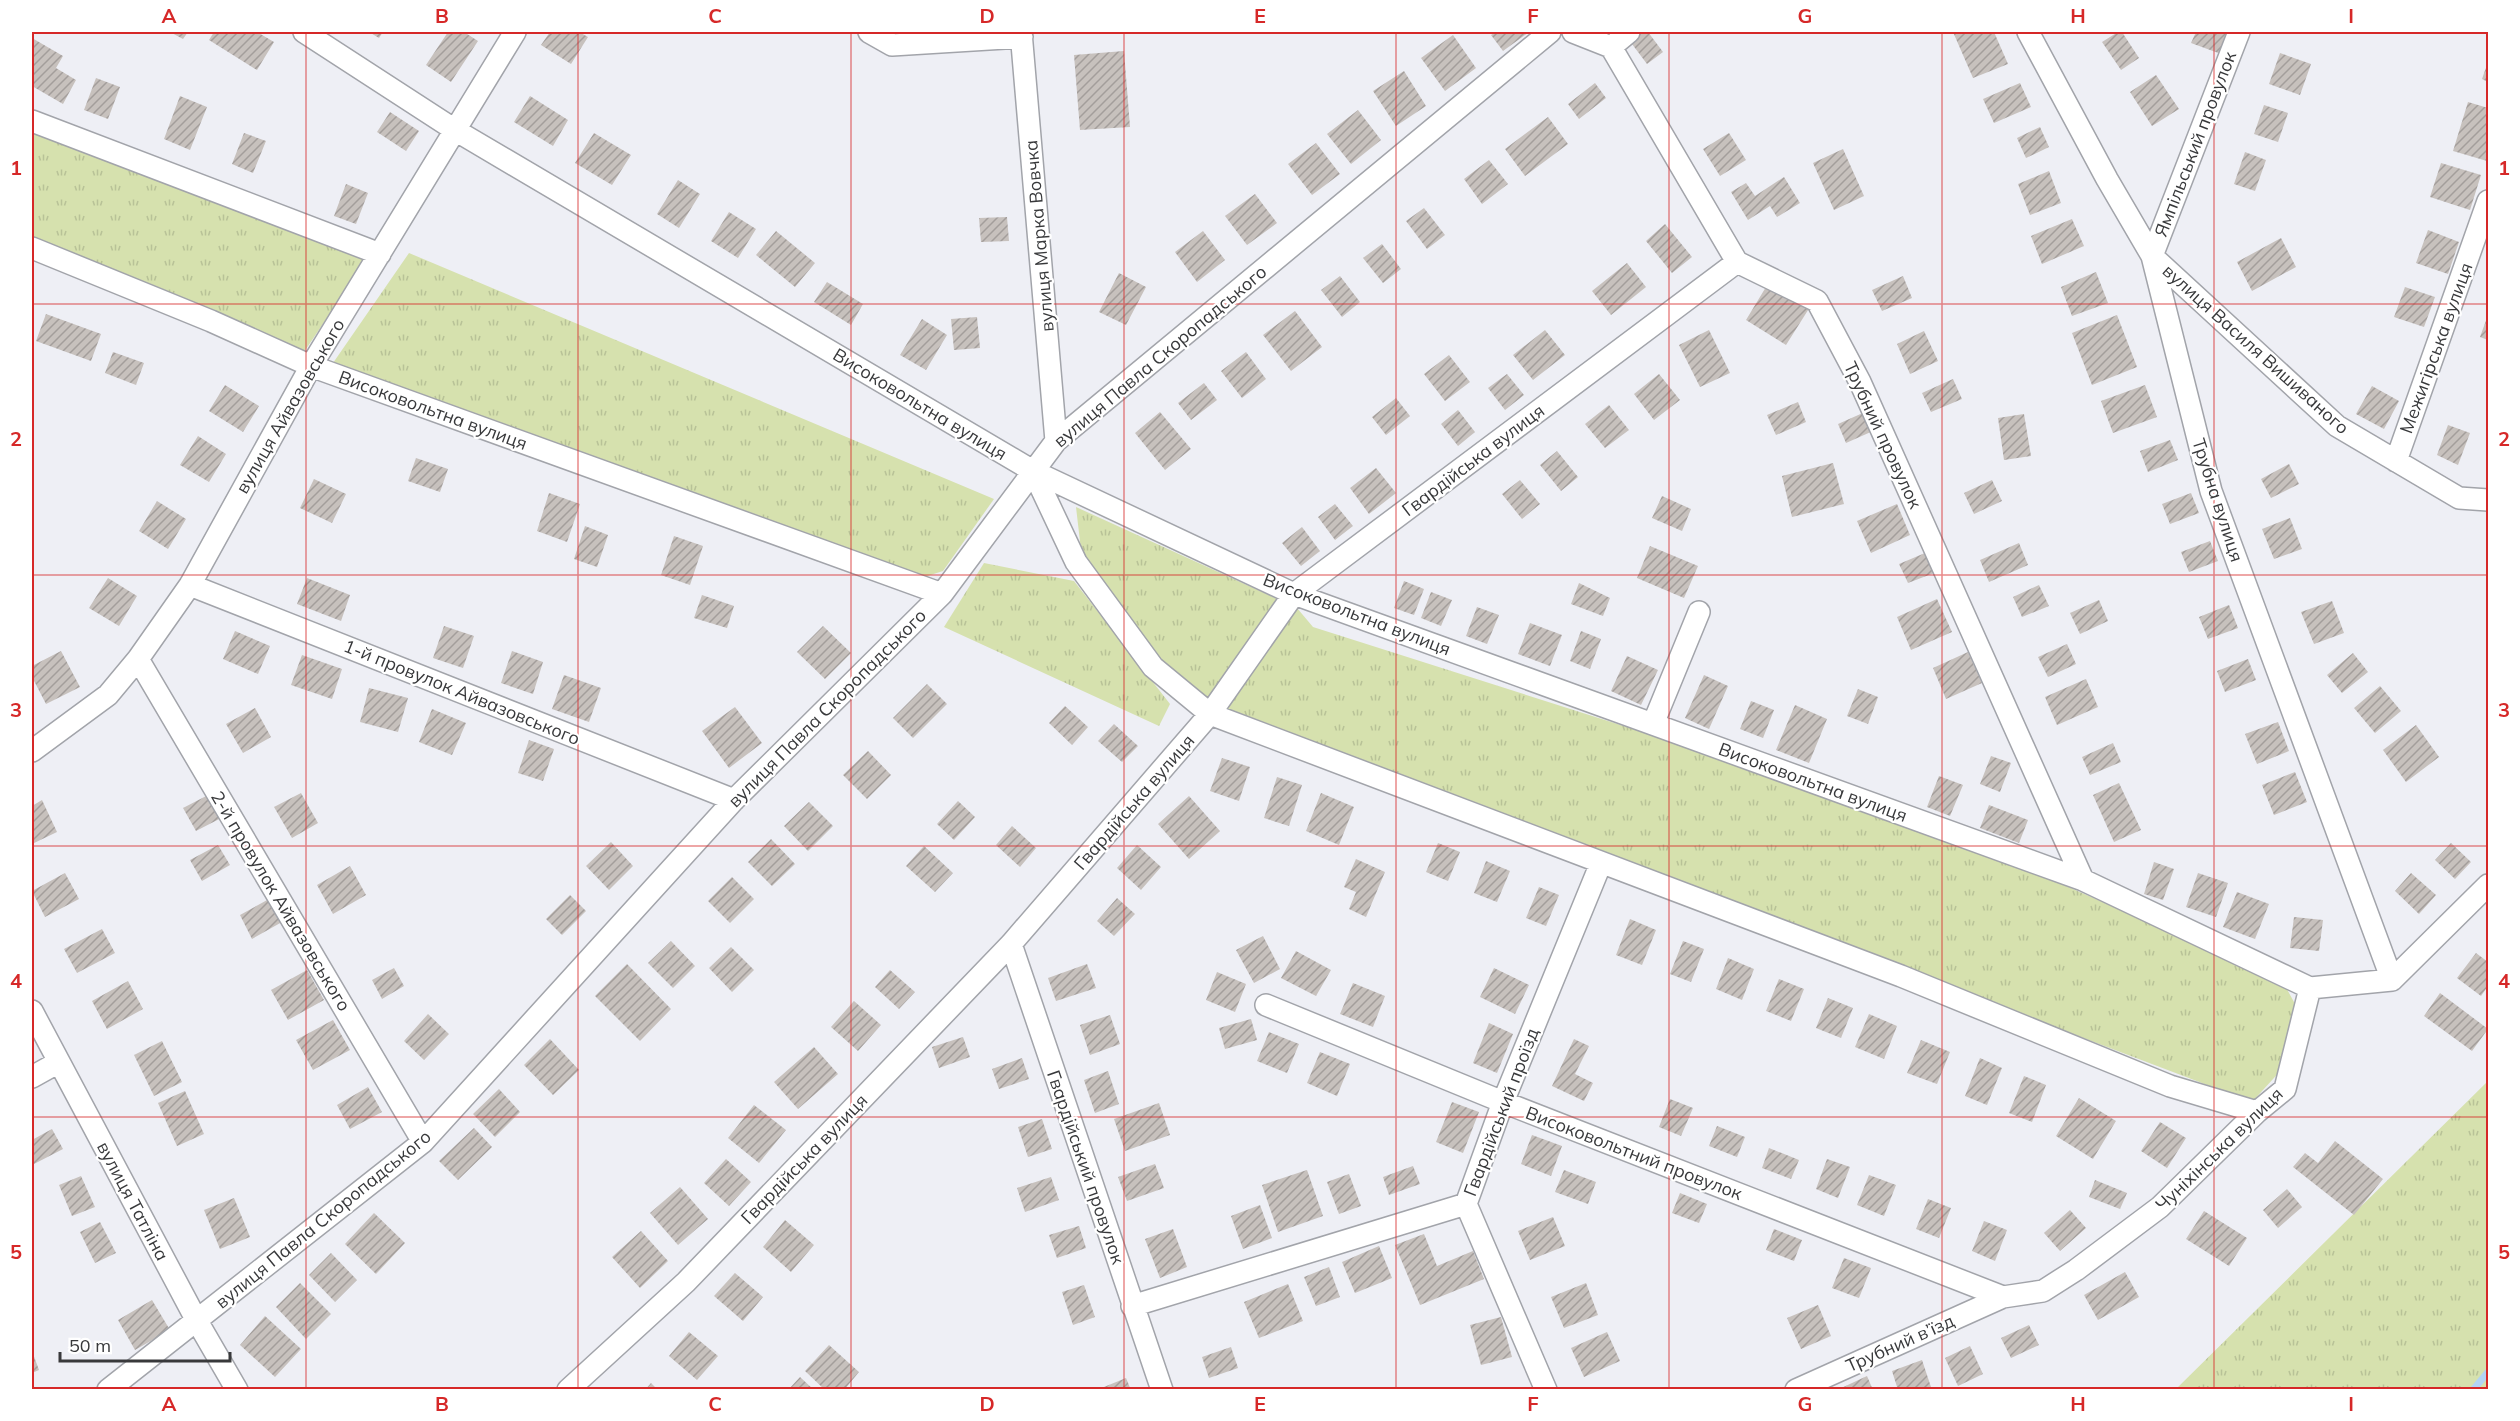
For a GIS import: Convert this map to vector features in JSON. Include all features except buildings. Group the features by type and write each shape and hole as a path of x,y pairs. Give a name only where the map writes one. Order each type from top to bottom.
{"street":[{"name":"Високовольтна вулиця","path":"304,32 455,130 1033,471 1294,594 2083,880 2310,988"},
{"name":"вулиця Айвазовського","path":"32,751 108,695 138,659 190,585 311,366 515,32"},
{"path":"869,32 892,45 1022,34"},
{"name":"вулиця Павла Скоропадського","path":"108,1389 423,1142 734,800 942,594 1056,441 1550,32"},
{"path":"1573,32 1611,47 1737,262"},
{"path":"1611,47 1629,32"},
{"name":"Трубна вулиця","path":"2028,32 2107,179 2152,256 2211,491 2392,980"},
{"name":"Ямпільський провулок","path":"2152,256 2239,32"},
{"name":"вулиця Марка Вовчка","path":"1022,34 1056,441"},
{"path":"32,122 380,254"},
{"name":"Межигірська вулиця","path":"2396,461 2488,201"},
{"name":"Високовольтна вулиця","path":"32,248 212,321 311,366 942,594"},
{"name":"вулиця Василя Вишиваного","path":"2152,256 2337,426 2459,498 2488,500"},
{"name":"Гвардійська вулиця","path":"568,1389 686,1282 1011,944 1210,714 1294,594 1737,262"},
{"name":"Трубний провулок","path":"1737,262 1817,301 1860,382 2083,880"},
{"path":"1033,471 1076,562 1153,667 1210,714 1901,976 2170,1086 2257,1112"},
{"name":"1-й провулок Айвазовського","path":"190,585 734,800"},
{"path":"1653,724 1699,612"},
{"name":"2-й провулок Айвазовського","path":"138,659 423,1142"},
{"name":"Гвардійський проїзд","path":"1132,1306 1466,1204 1503,1102 1601,863"},
{"path":"2310,988 2392,980 2488,885"},
{"name":"Гвардійський провулок","path":"1011,944 1162,1389"},
{"name":"Чуніхінська вулиця","path":"2003,1297 2043,1291 2076,1270 2160,1207 2257,1112 2285,1089 2310,988"},
{"name":"Високовольтний провулок","path":"1266,1005 1503,1102 2003,1297"},
{"name":"вулиця Татліна","path":"32,1011 197,1321 237,1389"},
{"path":"32,1077 59,1062"},
{"path":"1466,1204 1546,1389"},
{"name":"Трубний в’їзд","path":"1796,1389 2003,1297"}],"green space":[{"path":"32,133 366,260 304,352 32,242"},
{"path":"409,253 994,499 943,571 921,578 333,363"},
{"path":"1076,507 1297,608 1313,627 1652,735 2064,885 2283,982 2300,1013 2284,1067 2252,1102 1209,706 1160,661 1081,550"},
{"path":"984,563 1074,581 1170,704 1159,726 944,627"},
{"path":"2488,1081 2488,1389 2176,1389"}],"waterway":[{"path":"2473,1390 2488,1372"}]}
